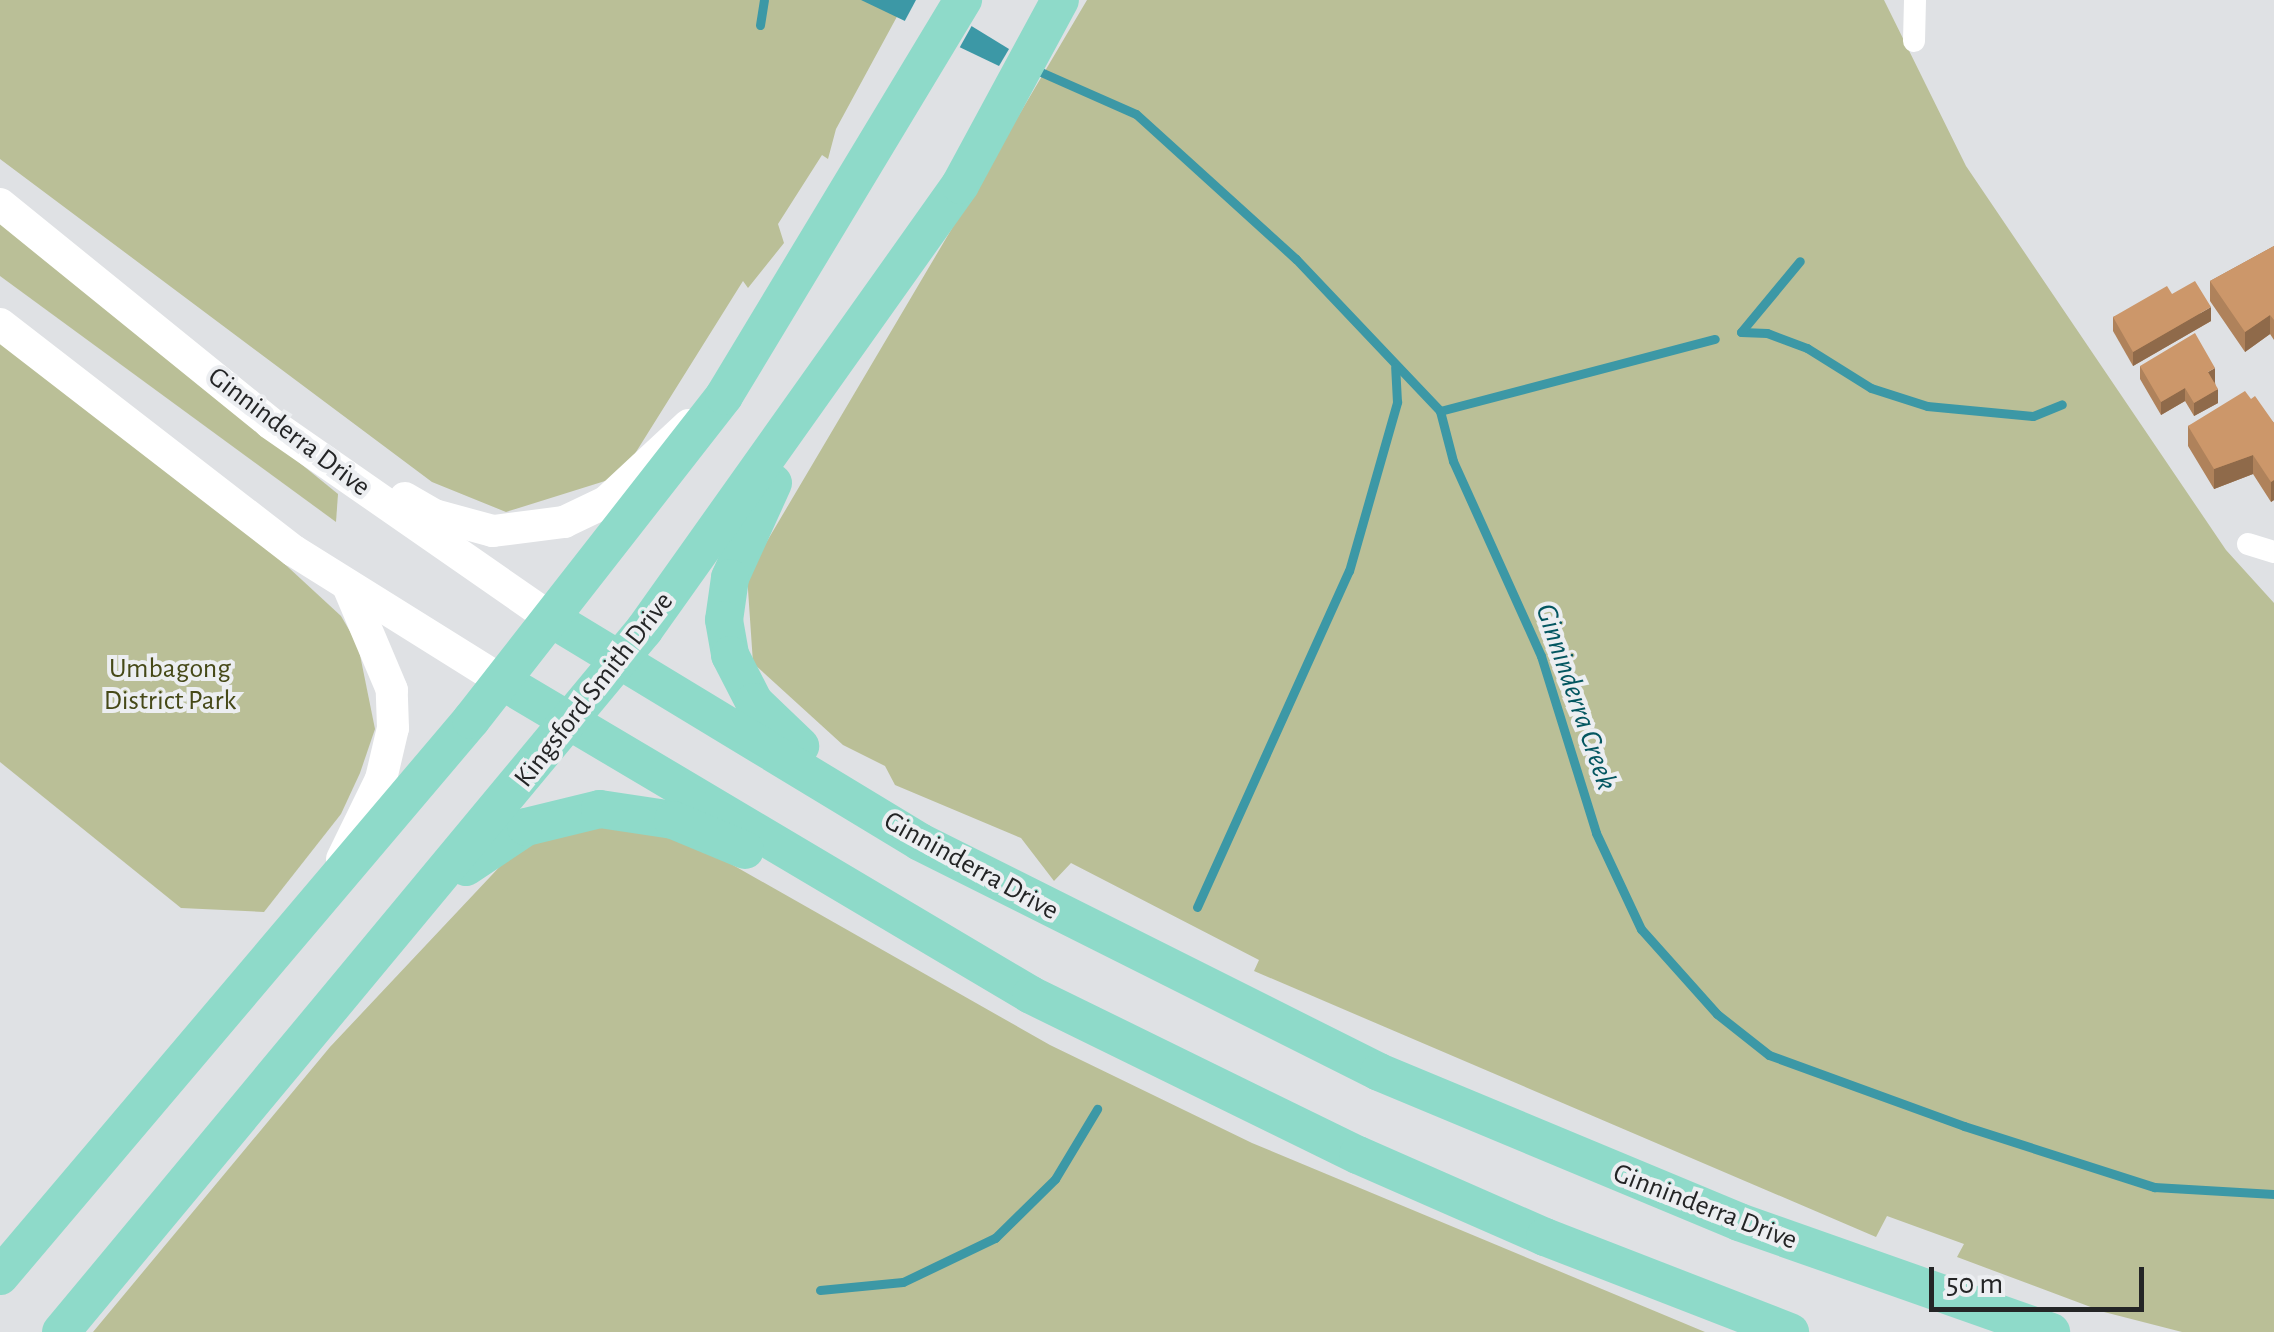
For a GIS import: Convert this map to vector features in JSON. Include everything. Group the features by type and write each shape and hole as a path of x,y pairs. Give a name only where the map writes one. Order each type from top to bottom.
{"main road":[{"path":"0,1276 502,681 724,396 879,146 962,0"},
{"name":"Kingsford Smith Drive","path":"62,1332 571,724 808,408 960,185 1059,2"},
{"name":"Ginninderra Drive","path":"0,204 270,423 552,619 920,842 1343,1054 1558,1150 1917,1288 2051,1332"},
{"path":"0,324 348,586 571,724 1030,995 1358,1155 1790,1332"},
{"path":"270,423 434,515 493,530 564,522 606,502 724,396"},
{"path":"808,408 730,578 723,606 730,655 754,702 774,724 920,842"},
{"path":"329,886 381,779 394,728 392,690 348,586"},
{"path":"418,903 526,827 600,809 673,820 850,891"}],"street":[{"path":"1914,42 1916,0"},
{"path":"2248,544 2274,552"}],"green space":[{"path":"0,0 906,0 836,129 828,159 822,155 778,224 784,243 748,288 743,281 621,476 506,512 432,482 0,159"},
{"path":"1087,0 1884,0 1966,166 2226,550 2274,603 2274,1332 2182,1332 2104,1312 1957,1257 1964,1244 1887,1216 1876,1237 1254,971 1259,960 1071,863 1054,881 1021,838 895,785 885,766 843,745 753,663 747,575"},
{"path":"0,219 338,494 336,522 0,276"},
{"name":"Umbagong District Park","path":"0,339 276,556 341,616 358,645 375,729 360,773 341,814 264,912 181,908 0,762"},
{"path":"582,819 687,839 1050,1045 1252,1143 1705,1332 93,1332 330,1047 506,860 534,838"}],"water":[{"path":"861,0 929,0 1009,49 999,66"}],"pier":[{"path":"916,0 939,0 975,20 956,54 901,28"}],"building":[{"path":"2274,246 2274,320 2270,315 2245,332 2210,281"},
{"path":"2195,281 2211,307 2133,352 2113,317 2167,286 2172,294"},
{"path":"2195,333 2215,368 2208,372 2218,389 2194,403 2185,388 2161,402 2140,366"},
{"path":"2245,391 2251,399 2255,396 2274,423 2271,482 2253,455 2214,469 2188,426"}],"waterway":[{"path":"760,25 764,0"},
{"name":"Ginninderra Creek","path":"1034,69 1136,114 1296,259 1440,411 1453,461 1541,656 1596,833 1641,929 1717,1014 1769,1055 1964,1126 2154,1187 2274,1194"},
{"path":"1741,332 1800,261"},
{"path":"1741,332 1767,333 1807,348 1871,388 1927,406 2033,416 2062,404"},
{"path":"1440,411 1715,339"},
{"path":"1197,907 1349,571 1397,402 1395,367"},
{"path":"820,1290 903,1282 995,1238 1055,1179 1097,1109"}]}
